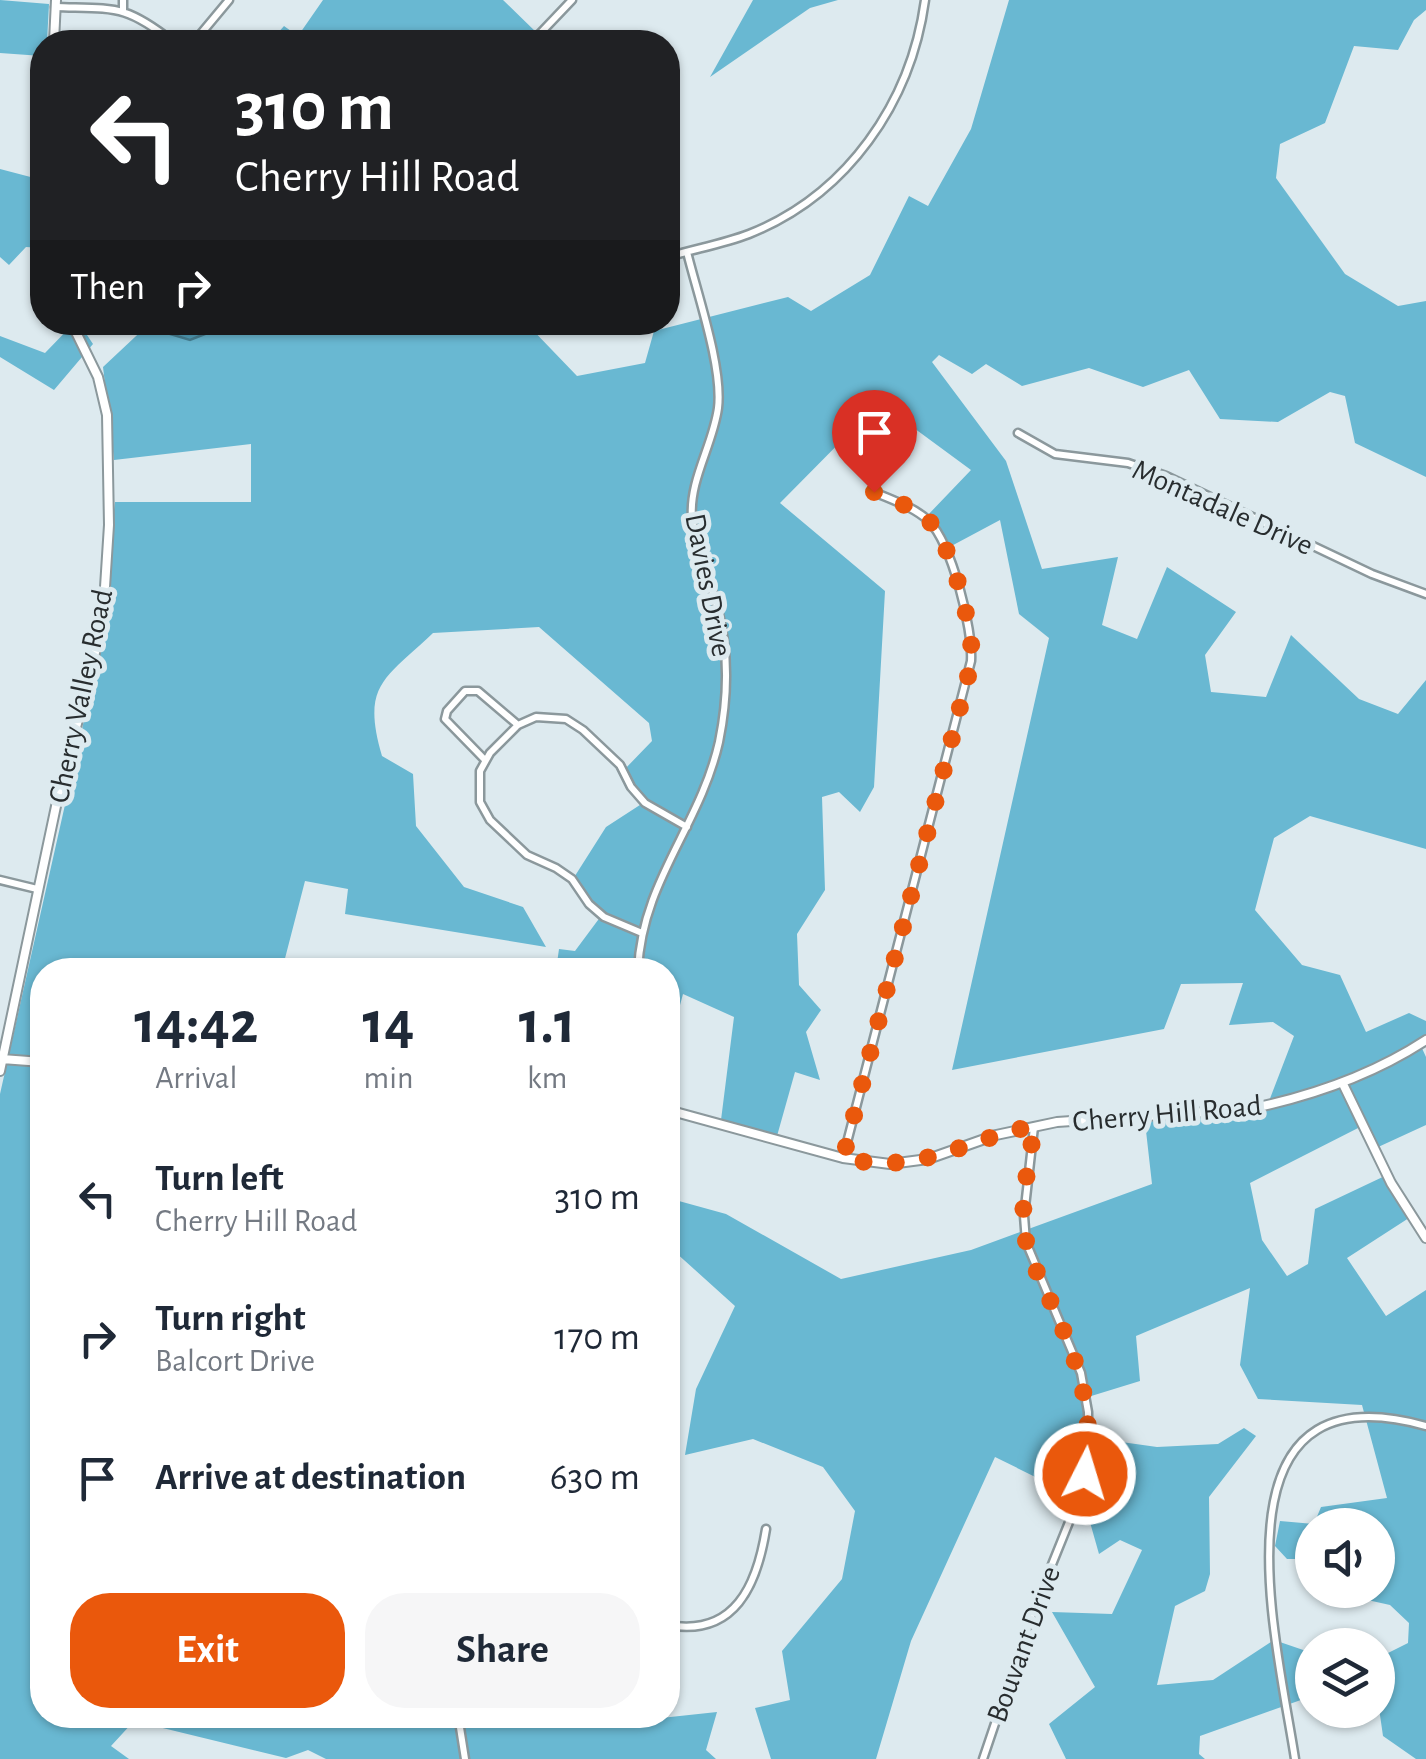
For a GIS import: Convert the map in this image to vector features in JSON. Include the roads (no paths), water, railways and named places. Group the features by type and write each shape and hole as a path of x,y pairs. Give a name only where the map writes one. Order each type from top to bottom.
{"street":[{"path":"123,10 124,0"},
{"path":"204,30 229,0"},
{"path":"543,30 572,0"},
{"path":"680,254 746,235 780,219 823,189 856,158 904,83 918,40 925,0"},
{"path":"55,30 56,3 123,10 158,30"},
{"name":"Davies Drive","path":"639,958 642,933 658,882 716,756 726,683 718,610 692,516 694,492 716,418 719,390 686,252"},
{"name":"Cherry Valley Road","path":"0,1071 37,890 94,658 107,562 106,406 78,335"},
{"name":"Montadale Drive","path":"1018,433 1054,454 1118,461 1156,472 1372,574 1426,594"},
{"path":"843,1158 972,661 968,619 934,528 919,513 874,492"},
{"path":"485,760 445,720 465,691 478,691 518,725"},
{"path":"642,933 604,917 572,880 527,855 490,820 478,790 485,760 518,725 547,716 575,724 620,765 644,803 686,827"},
{"path":"0,880 37,890"},
{"name":"Cherry Hill Road","path":"680,1113 843,1158 874,1163 909,1162 945,1155 996,1135 1057,1122 1248,1109 1343,1084 1426,1040"},
{"path":"2,1059 30,1061"},
{"path":"1343,1084 1391,1184 1426,1238"},
{"name":"Bouvant Drive","path":"983,1759 1032,1614 1080,1495 1088,1456 1088,1412 1081,1373 1026,1242 1024,1216 1034,1126"},
{"path":"1295,1759 1268,1552 1276,1482 1298,1448 1333,1424 1374,1415 1426,1426"},
{"path":"680,1627 710,1623 739,1604 756,1573 766,1529"},
{"path":"460,1728 465,1759"}]}
